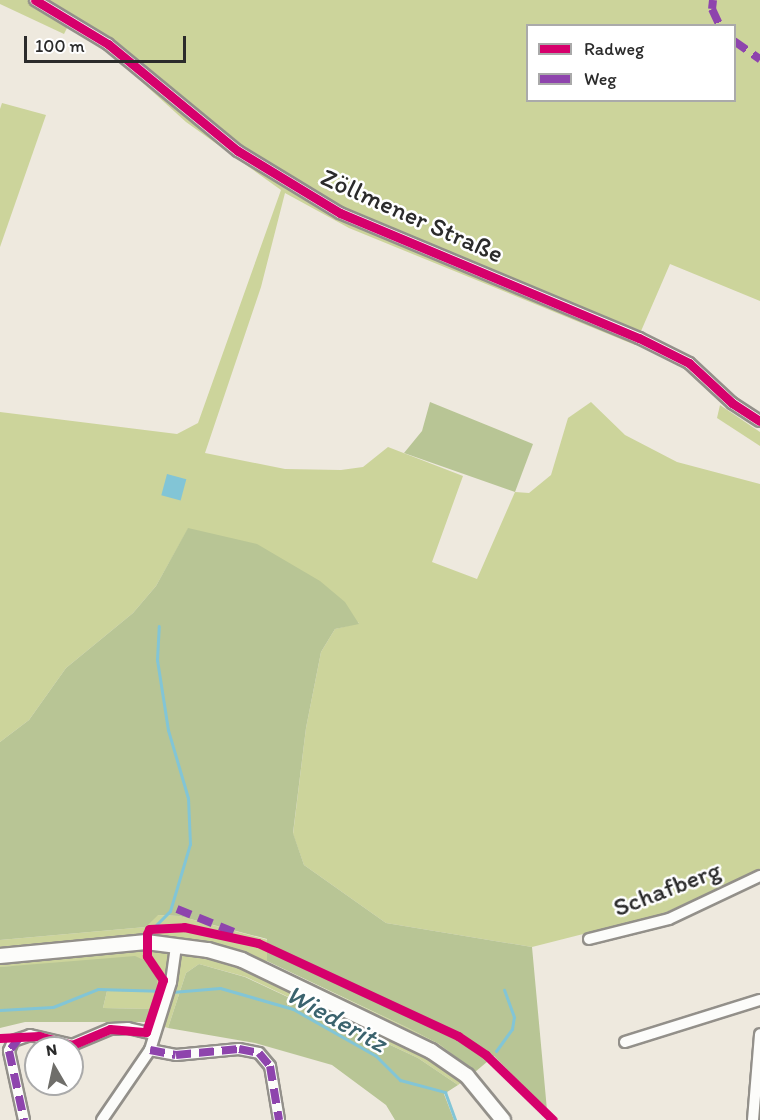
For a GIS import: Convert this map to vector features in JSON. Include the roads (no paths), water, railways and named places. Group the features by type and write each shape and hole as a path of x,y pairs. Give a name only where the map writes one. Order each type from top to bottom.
{"main road":[{"path":"0,956 52,953 138,942 176,945 242,960 431,1051 466,1076 503,1120"}],"street":[{"name":"Zöllmener Straße","path":"35,0 108,44 238,151 340,213 649,343 688,363 732,403 760,421"},
{"name":"Schafberg","path":"589,939 669,919 760,876"},
{"path":"102,1120 150,1050 171,982 176,945"},
{"path":"626,1042 760,1000"},
{"path":"24,1120 9,1051 13,1041 39,1036 72,1045 110,1029 128,1028 154,1034"},
{"path":"753,1120 760,1034"},
{"path":"150,1050 176,1055 238,1048 259,1053 270,1066 279,1120"}],"water":[{"path":"167,474 186,479 181,500 161,495"}],"waterway":[{"path":"155,926 170,911 190,844 188,798 168,730 157,660 159,626"},
{"name":"Wiederitz","path":"172,992 220,988 293,1009 376,1056 400,1080 445,1092 455,1120"},
{"name":"Wiederitz","path":"0,1010 53,1007 98,989 166,991"},
{"path":"496,1051 512,1029 514,1017 504,990"}]}
